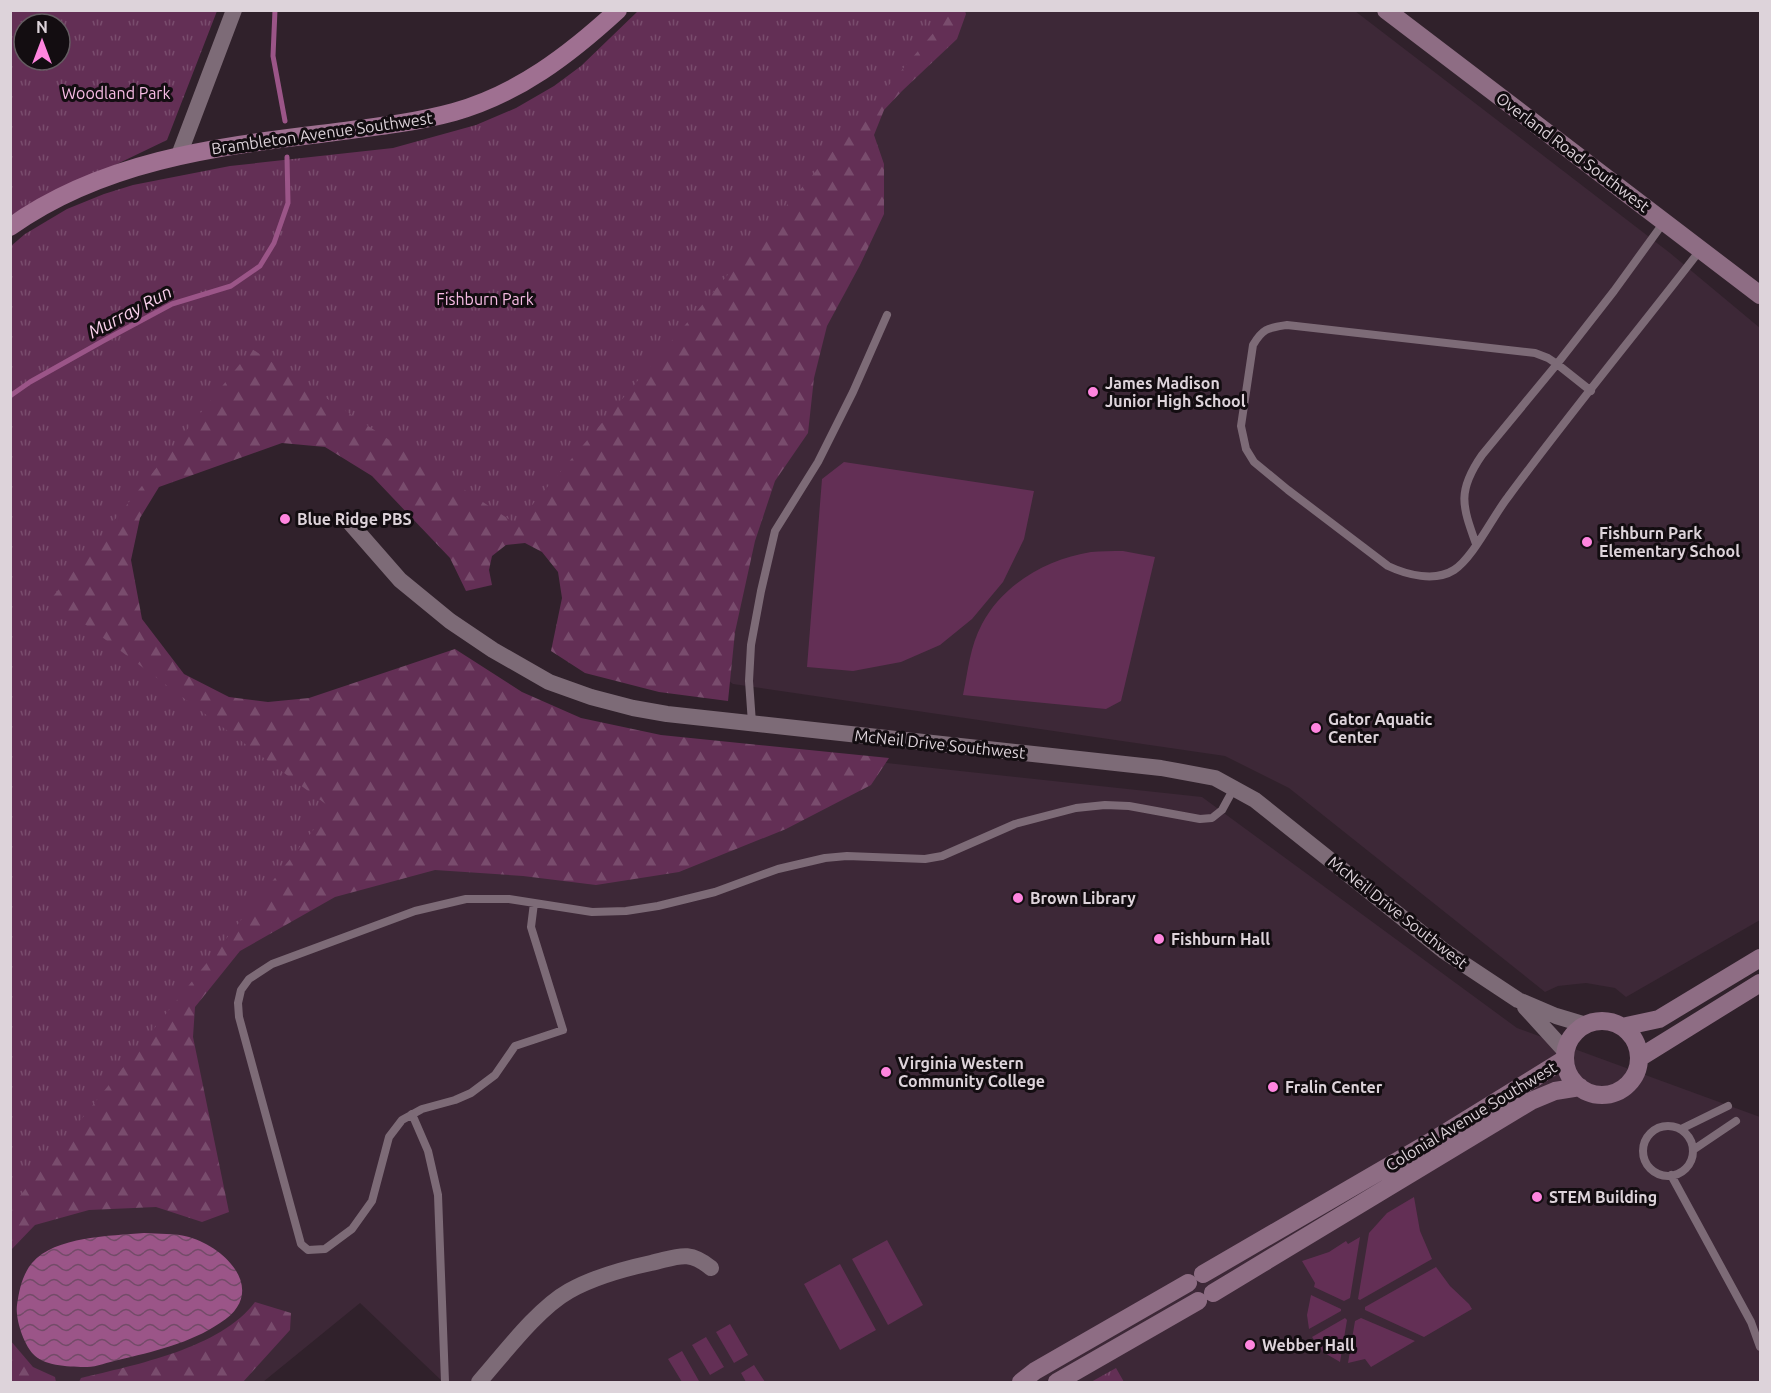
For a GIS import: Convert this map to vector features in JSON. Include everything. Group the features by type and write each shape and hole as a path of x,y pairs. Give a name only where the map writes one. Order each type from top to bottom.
{"main road":[{"name":"Brambleton Avenue Southwest","path":"10,227 60,198 102,179 179,155 265,140 380,127 455,112 526,82 557,63 618,10"},
{"name":"Overland Road Southwest","path":"1386,10 1761,295"},
{"path":"1622,1027 1659,1019 1761,958"},
{"path":"1639,1058 1761,983"},
{"path":"1586,1025 1602,1021 1615,1023 1622,1027 1634,1039 1639,1050 1639,1058"},
{"name":"Colonial Avenue Southwest","path":"1021,1383 1035,1371 1074,1348 1437,1138 1566,1055 1572,1037 1586,1025"},
{"path":"1566,1055 1568,1071 1573,1081 1580,1087"},
{"name":"Colonial Avenue Southwest","path":"1057,1383 1206,1297 1531,1101 1555,1091 1580,1087 1593,1094 1605,1095 1618,1092 1636,1075 1639,1058"}],"street":[{"path":"179,155 234,10"},
{"name":"McNeil Drive Southwest","path":"351,524 400,580 450,621 492,650 549,682 591,697 668,714 1161,768 1215,778 1256,800 1444,951 1518,1000 1556,1016 1586,1025"},
{"name":"McNeil Drive Southwest","path":"1518,1000 1566,1055"},
{"path":"479,1383 527,1327 567,1292 601,1276 683,1256 699,1258 711,1268"}],"lane":[{"path":"1476,544 1468,524 1463,498 1465,485 1482,455 1557,364 1664,222"},
{"path":"1591,391 1557,364 1535,353 1287,325 1267,329 1259,335 1253,345 1241,426 1246,449 1254,462 1388,566 1420,576 1440,576 1454,570 1465,561 1506,498 1591,391 1701,249"},
{"path":"752,724 749,681 752,645 761,591 775,531 818,462 853,392 887,315"},
{"path":"534,903 531,927 563,1030 515,1046 495,1075 471,1093 412,1114 395,1128 389,1137 372,1201 352,1229 325,1249 313,1251 304,1248 301,1244 239,1017 238,1003 241,990 249,979 272,964 415,911 466,899 509,899 592,912 626,911 715,892 778,869 825,858 847,856 925,859 942,856 1015,824 1076,808 1105,805 1130,806 1200,819 1212,818 1222,810 1234,788"},
{"path":"1681,1129 1728,1106"},
{"path":"412,1114 428,1151 438,1195 445,1383"},
{"path":"1693,1150 1736,1121"},
{"path":"1668,1125 1681,1129 1690,1138 1693,1150 1691,1162 1683,1171 1671,1175 1656,1173 1645,1163 1642,1151 1645,1139 1655,1129 1668,1125"},
{"path":"1671,1175 1751,1322 1761,1347"}],"shaded area":[{"name":"James Madison Junior High School","path":"959,11 1355,11 1670,253 1760,328 1760,920 1626,997 1615,988 1586,983 1558,986 1545,992 1289,788 1225,756 733,684 523,531"},
{"name":"Virginia Western Community College","path":"794,753 1202,797 1517,1028 1760,1117 1760,1382 443,1382 360,1303 263,1382 11,1382 10,1227 339,815"}],"green space":[{"name":"Woodland Park","path":"11,11 217,11 167,140 11,215"},
{"name":"Fishburn Park","path":"638,11 952,11 516,524 252,349 51,599 331,808 11,1207 11,246 25,234 67,209 133,185 230,166 393,148 476,125 516,108 554,86 581,66"},
{"path":"658,11 965,11 966,14 957,39 884,110 874,135 884,164 884,214 827,326 814,378 808,433 775,481 755,541 735,632 728,701 659,692 585,673 551,651 562,598 558,572 542,552 525,543 506,545 492,556 489,570 492,585 466,591 450,558 372,476 325,447 282,443 159,487 140,518 131,560 142,619 184,674 229,697 268,702 309,698 455,649 522,692 581,718 661,735 889,758 871,785 786,829 679,872 596,885 523,876 435,870 335,897 240,951 195,1007 193,1037 229,1212 202,1222 156,1207 89,1210 35,1225 11,1250 11,450 526,121"},
{"path":"844,462 1034,491 1024,539 1003,582 972,619 940,645 901,662 853,671 807,667 822,479"},
{"path":"1123,551 1155,557 1121,701 1106,709 963,695 978,632 991,610 1014,585 1043,567 1075,555"},
{"path":"1414,1197 1420,1231 1432,1259 1360,1300 1358,1299 1369,1233 1387,1213"},
{"path":"1360,1237 1350,1298 1344,1301 1314,1287 1315,1283 1302,1261 1329,1252 1346,1241 1348,1244"},
{"path":"887,1240 923,1305 888,1325 852,1259"},
{"path":"840,1264 876,1330 840,1350 804,1284"},
{"path":"1436,1267 1472,1309 1424,1337 1365,1310 1365,1307"},
{"path":"1311,1295 1341,1311 1309,1329 1307,1315"},
{"path":"255,1302 291,1313 290,1330 243,1382 79,1382 81,1378 151,1360 199,1343 240,1318"},
{"path":"1345,1318 1347,1320 1340,1362 1323,1352 1312,1337"},
{"path":"1361,1318 1415,1341 1371,1367 1365,1359 1348,1363 1355,1321"},
{"path":"730,1324 748,1355 734,1363 716,1332"},
{"path":"706,1337 724,1367 710,1375 692,1345"},
{"path":"10,1340 33,1367 55,1377 56,1382 11,1382"},
{"path":"682,1351 699,1381 682,1382 668,1359"},
{"path":"754,1365 765,1382 746,1382 741,1373"},
{"path":"1116,1368 1124,1382 1091,1382"}],"water":[{"path":"144,1233 189,1237 217,1251 238,1273 242,1286 241,1299 234,1311 220,1323 197,1336 158,1350 99,1365 74,1367 46,1362 35,1356 24,1339 17,1311 22,1283 32,1263 42,1254 69,1242"}],"waterway":[{"name":"Murray Run","path":"275,10 273,56 285,121"},
{"name":"Murray Run","path":"10,396 30,382 172,304 231,286 260,266 274,243 288,203 287,157"}],"place":[{"name":"James Madison Junior High School","path":"1093,392"},
{"name":"Blue Ridge PBS","path":"285,519"},
{"name":"Fishburn Park Elementary School","path":"1587,542"},
{"name":"Gator Aquatic Center","path":"1316,728"},
{"name":"Brown Library","path":"1018,898"},
{"name":"Fishburn Hall","path":"1159,939"},
{"name":"Virginia Western Community College","path":"886,1072"},
{"name":"Fralin Center","path":"1273,1087"},
{"name":"STEM Building","path":"1537,1197"},
{"name":"Webber Hall","path":"1250,1345"}]}
